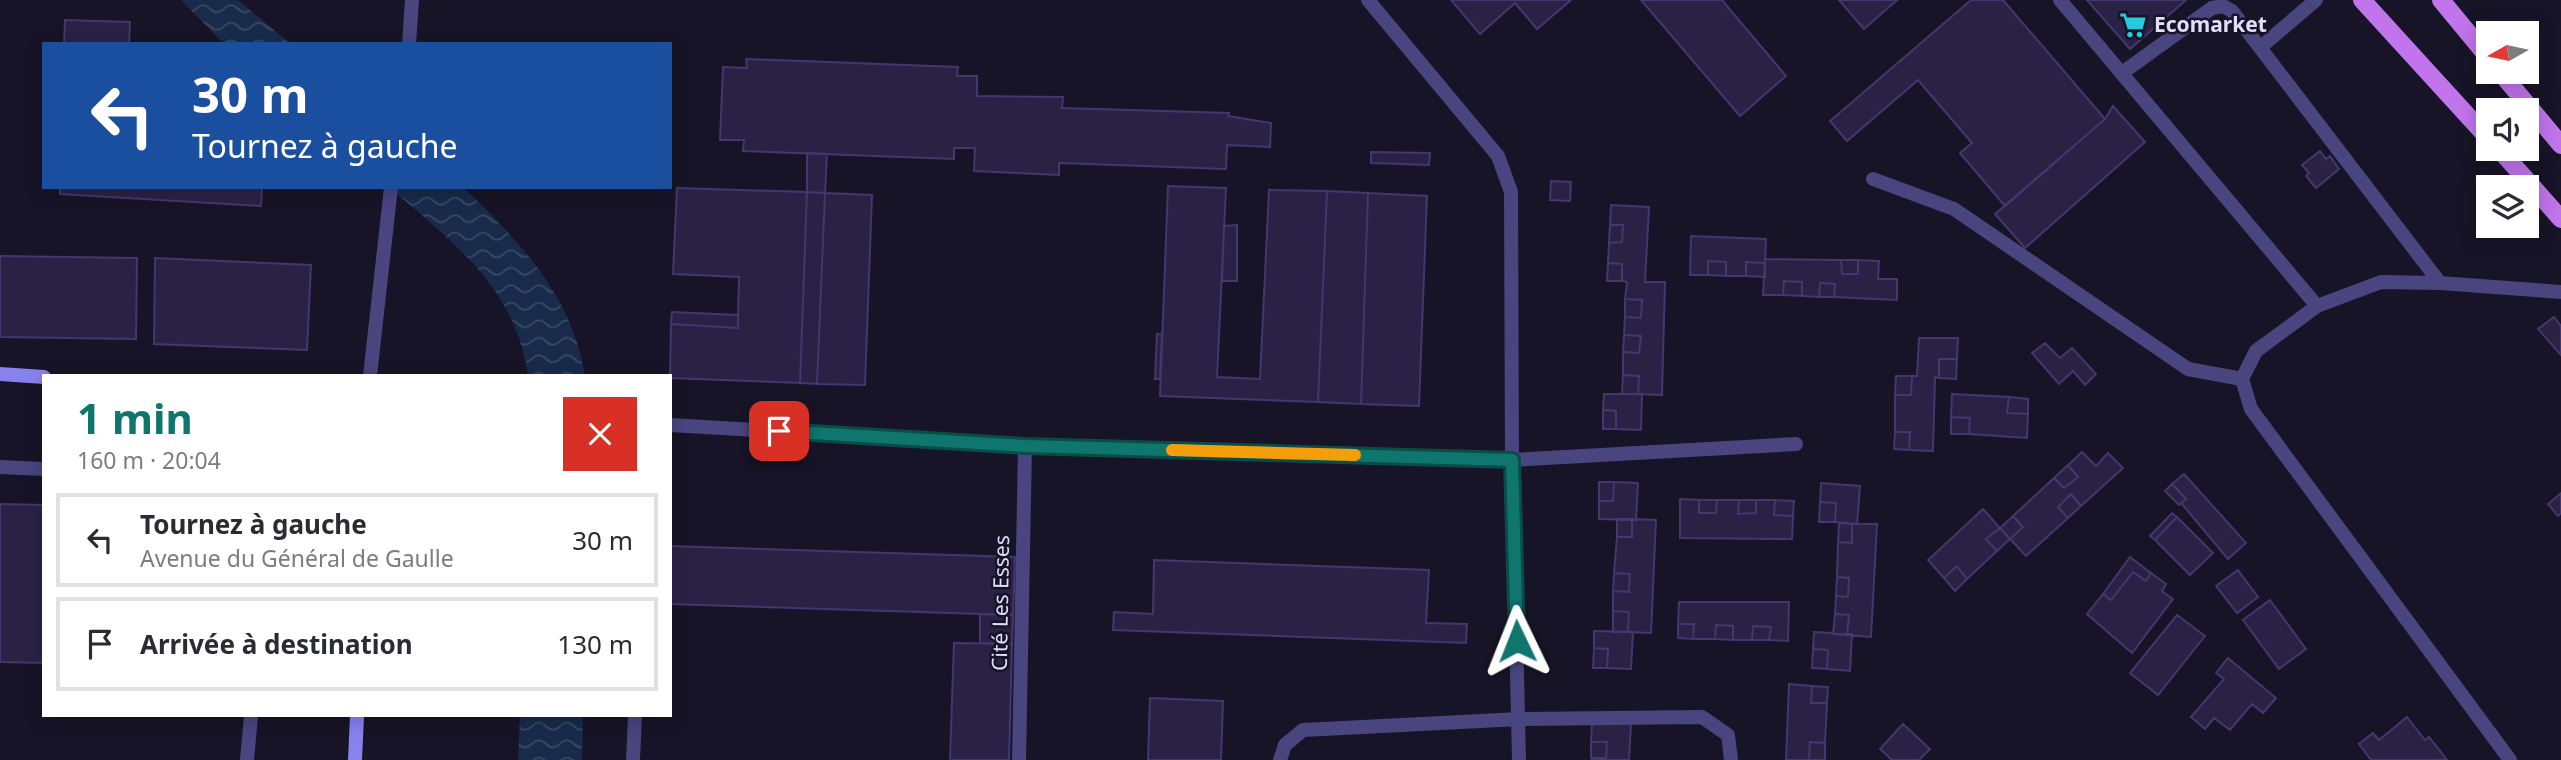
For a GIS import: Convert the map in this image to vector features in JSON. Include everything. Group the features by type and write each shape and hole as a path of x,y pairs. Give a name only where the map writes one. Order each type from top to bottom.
{"main road":[{"path":"2362,0 2476,125"},
{"path":"2441,0 2476,43"},
{"path":"2510,84 2561,145"},
{"path":"2510,161 2561,219"},
{"path":"0,374 42,377"},
{"path":"355,760 357,717"}],"street":[{"path":"409,42 412,0"},
{"path":"1368,0 1498,156 1511,191 1512,460 1519,760"},
{"path":"2060,0 2317,306"},
{"path":"2262,46 2316,0"},
{"path":"2122,73 2212,8 2223,6 2232,11 2262,46 2440,282"},
{"path":"1873,179 1954,209 2188,369 2242,379"},
{"path":"370,374 391,189"},
{"path":"2510,760 2251,409 2242,379 2256,351 2317,306 2381,282 2440,282 2561,292"},
{"path":"672,425 1025,446 1512,460 1796,444"},
{"name":"Cité Les Esses","path":"1019,760 1025,446"},
{"path":"0,467 42,469"},
{"path":"247,760 251,717"},
{"path":"633,760 635,717"},
{"path":"1280,760 1284,745 1303,730 1520,719 1702,717 1728,735 1731,760"}],"water":[{"path":"181,0 238,0 289,42 222,42"},
{"path":"391,189 465,189 504,228 540,271 568,320 585,374 528,374 521,345 496,292 478,269"},
{"path":"520,717 583,717 582,760 518,760"}],"building":[{"path":"1451,0 1571,0 1537,29 1515,3 1480,34"},
{"path":"1641,0 1722,0 1786,76 1740,116"},
{"path":"1839,0 1897,0 1864,29"},
{"path":"1971,0 2003,0 2105,119 2005,206 1960,153 1972,143 1918,80 1847,141 1830,121"},
{"name":"Ecomarket","path":"2087,0 2186,0 2130,49"},
{"path":"65,20 130,22 129,42 64,42"},
{"path":"746,59 958,67 957,76 977,76 977,96 1063,97 1062,108 1229,113 1228,116 1271,123 1270,147 1227,145 1226,169 1059,163 1059,175 974,171 975,148 954,148 954,159 743,151 744,140 720,140 723,67 747,68"},
{"path":"2113,106 2145,142 2025,248 1995,214 2105,119"},
{"path":"2320,151 2326,159 2330,156 2339,169 2316,188 2306,176 2309,173 2302,165"},
{"path":"1371,152 1430,153 1429,165 1371,163"},
{"path":"807,153 827,154 825,193 807,192"},
{"path":"1551,181 1571,182 1570,201 1550,200"},
{"path":"1168,186 1226,188 1217,377 1260,379 1269,190 1327,191 1318,402 1160,396"},
{"path":"677,188 807,192 800,383 672,378 671,324 738,328 739,277 673,274"},
{"path":"60,189 262,189 261,206 60,194"},
{"path":"1327,191 1368,193 1361,404 1318,402"},
{"path":"807,192 825,193 817,384 800,383"},
{"path":"825,193 872,195 865,385 817,384"},
{"path":"1368,193 1427,196 1419,406 1361,404"},
{"path":"1611,205 1649,207 1645,282 1665,282 1662,395 1638,394 1639,376 1623,375 1623,352 1639,353 1641,336 1624,335 1625,317 1641,318 1642,300 1625,299 1627,282 1622,281 1622,264 1608,263 1609,243 1622,242 1623,225 1610,225"},
{"path":"1237,225 1237,281 1222,281 1224,226"},
{"path":"1610,225 1623,225 1622,242 1609,243"},
{"path":"1691,236 1766,239 1765,263 1746,262 1746,276 1726,276 1726,262 1708,261 1708,275 1690,275"},
{"path":"0,256 137,258 136,339 0,337"},
{"path":"155,258 311,265 307,350 154,344"},
{"path":"1765,259 1841,260 1842,274 1858,274 1858,260 1879,261 1878,279 1897,279 1897,300 1834,297 1835,284 1820,283 1819,297 1802,296 1802,282 1784,281 1783,295 1763,295"},
{"path":"1841,260 1858,260 1858,274 1842,274"},
{"path":"1708,261 1726,262 1726,276 1708,275"},
{"path":"1746,262 1765,263 1765,277 1746,276"},
{"path":"1608,263 1622,264 1622,281 1607,281"},
{"path":"1784,281 1802,282 1802,296 1783,295"},
{"path":"1820,283 1835,284 1834,297 1819,297"},
{"path":"1625,299 1642,300 1641,318 1625,317"},
{"path":"672,312 738,315 738,328 671,324"},
{"path":"2554,317 2561,326 2561,355 2538,329"},
{"path":"1162,333 1160,379 1155,379 1157,334"},
{"path":"1624,335 1641,336 1639,353 1623,352"},
{"path":"1919,338 1958,338 1957,359 1939,359 1939,378 1935,377 1933,451 1909,450 1910,432 1895,432 1895,395 1911,395 1912,376 1917,376"},
{"path":"2045,343 2060,358 2072,348 2096,374 2085,385 2073,371 2059,384 2032,353"},
{"path":"1939,359 1957,359 1956,379 1939,378"},
{"path":"1623,375 1639,376 1638,394 1622,394"},
{"path":"1896,376 1912,376 1911,395 1895,395"},
{"path":"1604,394 1642,394 1641,430 1616,429 1616,411 1603,410"},
{"path":"1952,394 2009,397 2007,413 2028,414 2027,438 1969,434 1970,418 1951,417"},
{"path":"2009,397 2028,399 2028,414 2007,413"},
{"path":"1603,410 1616,411 1616,429 1603,429"},
{"path":"1951,417 1970,418 1969,434 1951,434"},
{"path":"1895,432 1910,432 1909,450 1894,449"},
{"path":"2082,452 2096,466 2108,453 2123,468 2081,506 2071,494 2058,507 2068,518 2026,556 2010,539 2023,527 2013,516 2054,478 2064,488 2078,477 2068,465"},
{"path":"2068,465 2078,477 2064,488 2054,478"},
{"path":"2184,474 2246,543 2228,559 2181,503 2186,499 2172,484"},
{"path":"1599,482 1614,482 1613,501 1599,501"},
{"path":"1614,482 1638,483 1636,520 1599,519 1599,501 1613,501"},
{"path":"1821,483 1860,486 1857,524 1835,522 1836,503 1820,502"},
{"path":"2172,484 2186,499 2179,505 2165,491"},
{"path":"2561,493 2561,513 2558,516 2548,504"},
{"path":"2071,494 2081,506 2068,518 2058,507"},
{"path":"1680,499 1699,500 1699,513 1716,513 1717,500 1739,500 1738,514 1756,513 1756,500 1775,500 1774,515 1793,516 1792,539 1680,538"},
{"path":"1699,500 1717,500 1716,513 1699,513"},
{"path":"1739,500 1756,500 1756,513 1738,514"},
{"path":"1775,500 1794,501 1793,516 1774,515"},
{"path":"1820,502 1836,503 1835,522 1819,522"},
{"path":"0,504 42,505 42,663 0,662"},
{"path":"1983,509 2000,528 1986,539 1997,551 1967,579 1957,566 1944,578 1928,560"},
{"path":"2172,513 2177,517 2155,540 2150,536"},
{"path":"2013,516 2023,527 2010,539 2000,528"},
{"path":"2177,517 2213,553 2190,575 2155,540"},
{"path":"1617,519 1632,519 1632,537 1617,537"},
{"path":"1632,519 1656,520 1651,633 1628,632 1629,612 1613,611 1613,591 1629,592 1630,574 1614,573 1617,537 1632,537"},
{"path":"1839,523 1852,524 1852,543 1838,542"},
{"path":"1852,524 1877,524 1871,637 1847,635 1849,615 1835,614 1836,596 1848,597 1849,578 1837,577 1838,542 1852,543"},
{"path":"2000,528 2010,539 1997,551 1986,539"},
{"path":"672,546 1015,557 1013,615 672,604"},
{"path":"2130,557 2151,573 2146,581 2133,572 2111,600 2103,594"},
{"path":"1154,560 1429,570 1426,623 1467,624 1466,643 1113,630 1114,612 1153,614"},
{"path":"1957,566 1967,579 1955,591 1944,578"},
{"path":"2238,570 2258,597 2237,613 2216,586"},
{"path":"2133,572 2146,581 2151,573 2166,584 2162,591 2173,599 2132,653 2087,614 2103,594 2111,600"},
{"path":"1614,573 1630,574 1629,592 1613,591"},
{"path":"1837,577 1849,578 1848,597 1836,596"},
{"path":"2270,600 2306,649 2279,669 2243,620"},
{"path":"1679,602 1789,602 1788,641 1769,640 1771,627 1753,626 1752,640 1733,640 1733,626 1716,625 1715,639 1693,639 1694,624 1678,624"},
{"path":"1613,611 1629,612 1628,632 1613,632"},
{"path":"980,614 1013,615 1012,644 980,643"},
{"path":"1835,614 1849,615 1847,635 1833,634"},
{"path":"2177,615 2205,636 2158,695 2130,673"},
{"path":"1678,624 1694,624 1693,639 1678,638"},
{"path":"1716,625 1733,626 1733,640 1715,639"},
{"path":"1753,626 1771,627 1769,640 1752,640"},
{"path":"1594,631 1633,632 1631,669 1607,668 1608,649 1594,648"},
{"path":"1814,632 1852,634 1850,671 1827,669 1828,650 1813,649"},
{"path":"954,643 1012,644 1009,760 950,760"},
{"path":"1594,648 1608,649 1607,668 1593,668"},
{"path":"1813,649 1828,650 1827,669 1812,668"},
{"path":"2228,658 2276,698 2263,713 2252,704 2230,730 2214,718 2205,729 2191,717 2224,679 2216,673"},
{"path":"1789,684 1812,686 1811,703 1827,703 1825,743 1810,742 1809,760 1786,760"},
{"path":"1812,686 1828,687 1827,703 1811,703"},
{"path":"1150,698 1223,701 1221,760 1148,760"},
{"path":"2407,717 2425,740 2429,737 2447,760 2371,760 2359,744 2373,733 2379,740"},
{"path":"1592,723 1631,724 1629,760 1591,760 1606,758 1607,742 1591,742"},
{"path":"1903,724 1930,749 1919,760 1892,760 1880,749"},
{"path":"1591,742 1607,742 1606,758 1591,758"},
{"path":"1810,742 1825,743 1825,760 1809,760"}],"slow traffic":[{"path":"1172,450 1355,455"}],"place":[{"name":"Ecomarket","path":"2133,25"}],"route":[{"path":"779,431 1025,446 1512,460 1517,641"}]}
